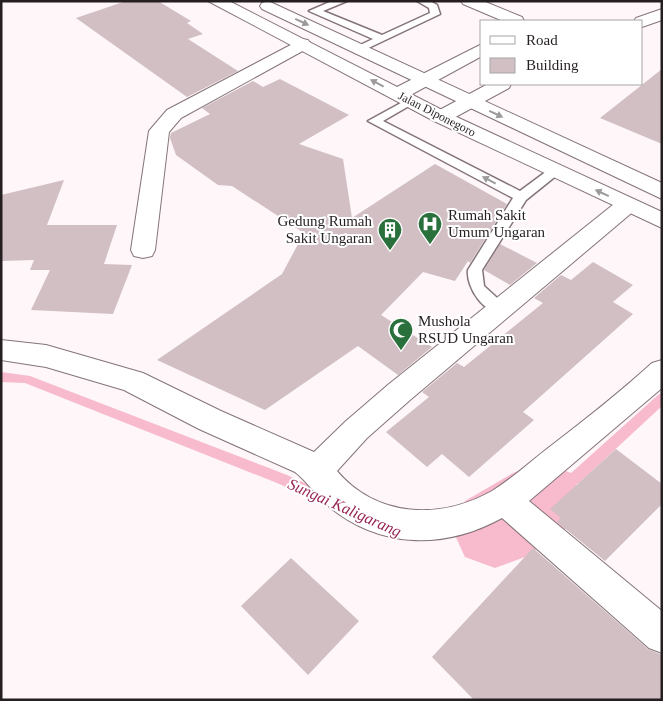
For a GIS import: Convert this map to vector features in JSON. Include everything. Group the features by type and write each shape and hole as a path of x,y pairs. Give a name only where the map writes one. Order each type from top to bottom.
{"main road":[{"name":"Jalan Diponegoro","path":"216,1 441,117 662,221"},
{"name":"Jalan Diponegoro","path":"258,1 662,192"},
{"path":"469,1 514,20"},
{"path":"643,22 662,14"},
{"path":"143,250 159,132 174,114 302,44"},
{"path":"404,98 426,79 480,50"},
{"path":"441,117 467,101 500,85"},
{"path":"318,471 337,447 372,415 499,307 627,205"},
{"path":"1,350 46,356 133,381 210,420 306,463 318,471 339,496 365,513 398,525 422,528 461,522 504,500 605,422 662,371"},
{"path":"504,500 662,635"}],"lane":[{"path":"342,1 314,11 380,38"},
{"path":"360,49 380,38 435,14 434,7 422,1"},
{"path":"404,98 374,120 521,198"},
{"path":"499,307 479,292 474,281 475,270 521,198 556,172"}],"building":[{"path":"126,1 158,1 191,21 187,23 203,34 188,39 238,71 187,97 76,18"},
{"path":"662,69 662,144 600,118"},
{"name":"Rumah Sakit Umum Ungaran","path":"280,79 349,115 299,144 343,159 352,218 435,164 507,204 470,263 468,261 455,281 423,272 381,315 432,347 398,375 358,346 265,410 157,360 282,274 304,233 232,186 218,185 176,155 170,138 171,133 210,114 202,108 253,81 263,87"},
{"path":"64,180 47,225 117,225 104,264 132,265 113,314 31,310 50,270 30,270 34,260 1,261 1,195"},
{"path":"500,244 537,263 510,285 484,270"},
{"path":"593,262 633,285 613,302 633,314 523,412 534,420 469,477 442,454 427,467 386,432 429,397 422,392 457,363 464,367 543,303 534,298 561,275 571,280"},
{"path":"616,449 662,484 662,504 605,561 557,522 561,518 550,509"},
{"path":"533,548 648,649 662,655 662,700 474,700 432,657"},
{"path":"291,558 359,621 308,675 241,606"}],"waterway":[{"name":"Sungai Kaligarang","path":"1,377 26,379 282,479 329,500"},
{"name":"Sungai Kaligarang","path":"542,499 575,478 662,398"},
{"name":"Sungai Kaligarang","path":"495,529 542,499"},
{"name":"Sungai Kaligarang","path":"459,532 495,529"}],"place":[{"name":"Rumah Sakit Umum Ungaran","path":"430,245"},
{"name":"Gedung Rumah Sakit Ungaran","path":"390,251"},
{"name":"Mushola RSUD Ungaran","path":"401,351"}]}
